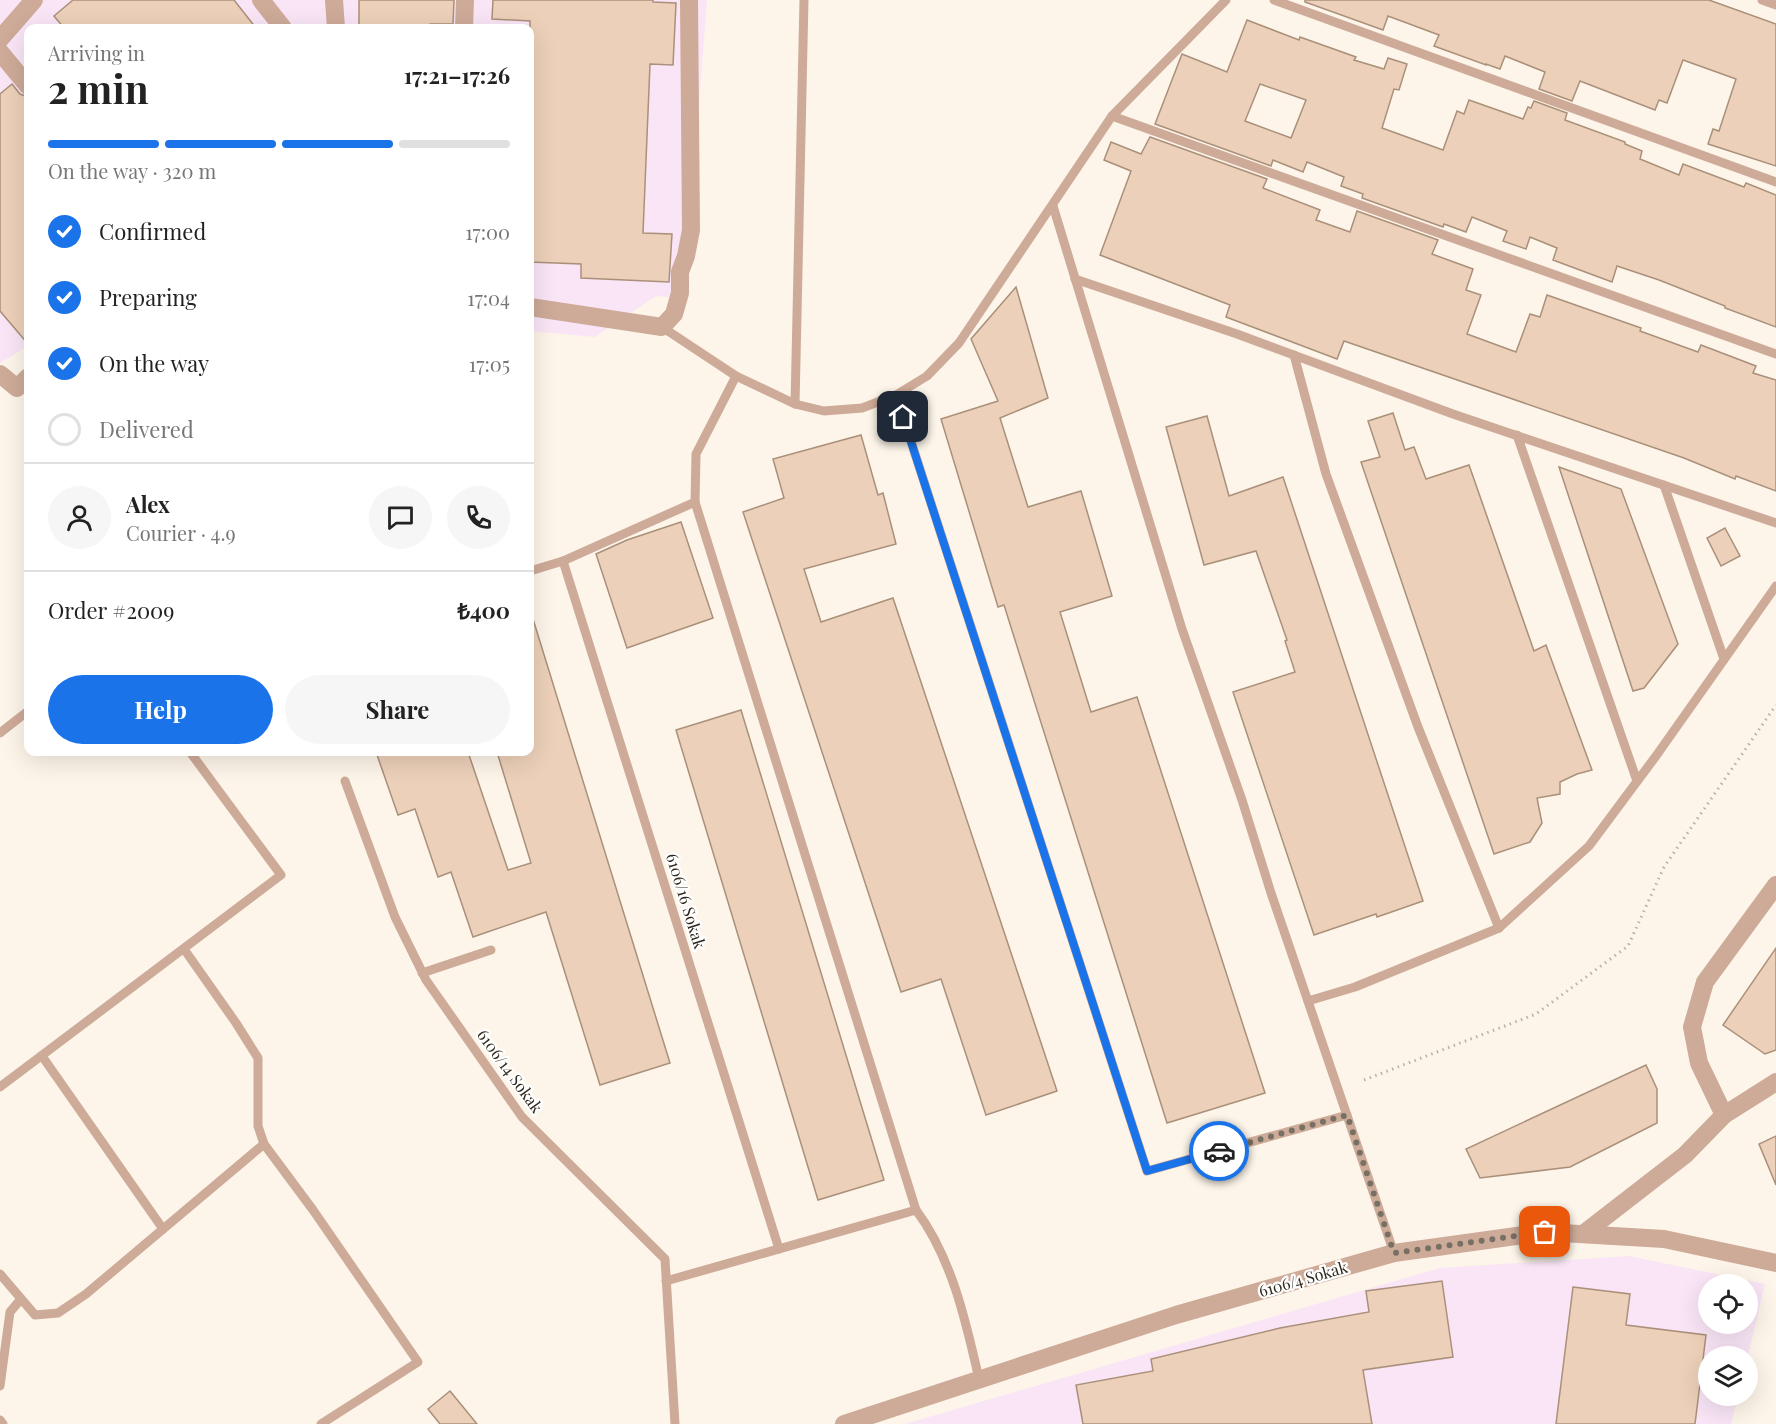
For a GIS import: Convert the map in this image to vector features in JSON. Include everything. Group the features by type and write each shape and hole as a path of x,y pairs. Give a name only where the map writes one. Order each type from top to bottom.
{"street":[{"path":"0,39 34,0"},
{"path":"261,0 280,24"},
{"path":"334,0 336,24"},
{"path":"464,24 465,0"},
{"path":"534,308 662,327 674,314 680,293 680,272 691,230 689,0"},
{"path":"0,52 24,81"},
{"path":"0,374 17,388 24,381"},
{"path":"1724,1115 1699,1063 1692,1027 1705,982 1776,885"},
{"path":"1583,1234 1685,1155 1724,1115 1776,1082"},
{"name":"6106/4 Sokak","path":"844,1424 1176,1315 1394,1253 1545,1232 1664,1239 1776,1263"}],"lane":[{"path":"795,404 804,0"},
{"path":"662,327 736,376 795,404 824,411 862,408 896,395 927,376 959,343 1112,116 1226,0"},
{"path":"1274,0 1776,182"},
{"path":"1762,0 1776,5"},
{"path":"1112,116 1776,354"},
{"path":"1053,206 1182,629 1242,800 1394,1253"},
{"path":"1075,279 1517,435 1776,523"},
{"path":"1294,355 1326,474 1418,727 1499,928"},
{"path":"736,376 696,454 695,502 916,1210 930,1229 944,1260 965,1320 979,1379"},
{"path":"896,395 1147,1171 1347,1115"},
{"path":"1517,435 1637,781"},
{"path":"1664,485 1724,659"},
{"path":"534,570 563,561 695,502"},
{"name":"6106/16 Sokak","path":"563,561 779,1249"},
{"path":"1308,1001 1355,987 1499,928 1589,846 1776,586"},
{"path":"0,733 24,714"},
{"path":"0,1087 281,875 193,756"},
{"name":"6106/14 Sokak","path":"345,781 395,917 422,973 522,1117 665,1259 675,1424"},
{"path":"184,949 258,1058 258,1126 264,1144 313,1210 418,1362 321,1424"},
{"path":"422,973 491,950"},
{"path":"42,1056 163,1229"},
{"path":"0,1274 35,1315 58,1313 86,1294 264,1144"},
{"path":"666,1281 916,1210"},
{"path":"0,1386 10,1312 21,1299"}],"path":[{"path":"1364,1080 1536,1014 1628,946 1664,867 1776,705"}],"shaded area":[{"path":"0,0 707,0 684,299 656,296 595,337 534,331 534,24 24,24 24,348 0,363"},
{"path":"1629,1256 1716,1274 1698,1274 1698,1334 1753,1334 1750,1346 1698,1346 1698,1406 1735,1406 1731,1424 905,1424 1440,1268"},
{"path":"1758,1283 1765,1284 1758,1314"}],"building":[{"path":"73,0 234,0 253,24 61,24 54,16"},
{"path":"359,0 454,0 453,24 359,24"},
{"path":"493,0 653,0 653,2 676,3 673,65 650,64 643,233 672,234 669,282 581,278 581,264 534,262 534,24 530,24 530,21 492,19"},
{"path":"1305,0 1709,0 1776,24 1776,166 1708,144 1713,129 1719,131 1736,79 1683,60 1667,103 1659,100 1655,110 1580,81 1572,101 1539,89 1545,72 1505,56 1500,69 1434,46 1439,35 1388,16 1383,30 1305,2"},
{"path":"1247,20 1299,40 1300,37 1356,57 1354,60 1384,69 1388,58 1407,64 1399,90 1394,89 1382,128 1443,150 1457,111 1464,114 1469,100 1523,119 1528,107 1531,108 1534,101 1567,113 1565,120 1625,142 1642,151 1640,159 1679,175 1683,164 1744,187 1746,183 1776,195 1776,327 1659,280 1617,266 1612,282 1553,260 1557,248 1530,237 1526,249 1503,241 1507,231 1472,217 1466,232 1444,224 1443,227 1362,198 1363,194 1341,186 1344,177 1307,162 1303,172 1273,160 1271,166 1155,124 1182,54 1227,72","holes":["1260,84 1306,100 1291,138 1245,121"]},
{"path":"12,84 24,96 24,339 0,311 0,94"},
{"path":"1150,137 1267,179 1263,188 1320,210 1316,220 1350,232 1357,211 1438,240 1432,254 1473,269 1466,290 1481,295 1467,334 1516,352 1530,314 1540,317 1547,295 1641,328 1640,331 1698,352 1701,345 1756,366 1753,373 1776,380 1776,491 1736,476 1735,479 1684,458 1344,341 1337,359 1226,317 1230,305 1100,255 1131,171 1104,160 1111,142 1141,154"},
{"path":"1016,287 1048,398 1000,418 1028,507 1081,491 1112,596 1060,612 1091,712 1137,697 1265,1093 1167,1123 1004,605 998,607 941,419 998,401 971,339"},
{"path":"1393,413 1405,450 1414,447 1426,479 1469,465 1534,651 1546,645 1592,770 1560,782 1560,794 1537,798 1542,823 1530,842 1494,854 1361,462 1380,457 1368,421"},
{"path":"1207,416 1229,496 1283,477 1423,901 1314,935 1233,692 1295,672 1285,641 1287,640 1256,551 1204,565 1166,427"},
{"path":"861,435 878,495 883,493 896,544 804,569 821,622 893,598 1057,1091 986,1115 941,979 901,992 743,512 784,498 773,459"},
{"path":"1559,467 1621,489 1678,644 1644,688 1633,691"},
{"path":"681,522 713,618 627,648 596,554 627,540"},
{"path":"1725,528 1740,556 1721,566 1707,538"},
{"path":"534,622 670,1063 600,1085 546,912 473,937 451,872 438,877 415,809 398,815 377,756 469,756 508,870 531,863 498,756 534,756"},
{"path":"741,710 884,1180 818,1200 676,730"},
{"path":"1776,948 1776,1050 1765,1054 1723,1025"},
{"path":"1646,1065 1657,1089 1657,1123 1570,1167 1480,1178 1466,1149"},
{"path":"1776,1136 1776,1185 1759,1144"},
{"path":"1442,1281 1453,1357 1363,1370 1372,1424 1083,1424 1076,1385 1153,1371 1151,1359 1280,1328 1369,1312 1366,1291"},
{"path":"1573,1287 1630,1294 1626,1325 1706,1335 1705,1346 1698,1346 1698,1400 1695,1424 1556,1424"},
{"path":"450,1391 477,1424 440,1424 428,1409"}],"way so far":[{"path":"1219,1151 1347,1115 1394,1253 1545,1232"}],"route":[{"path":"903,417 1147,1171 1219,1151"}]}
